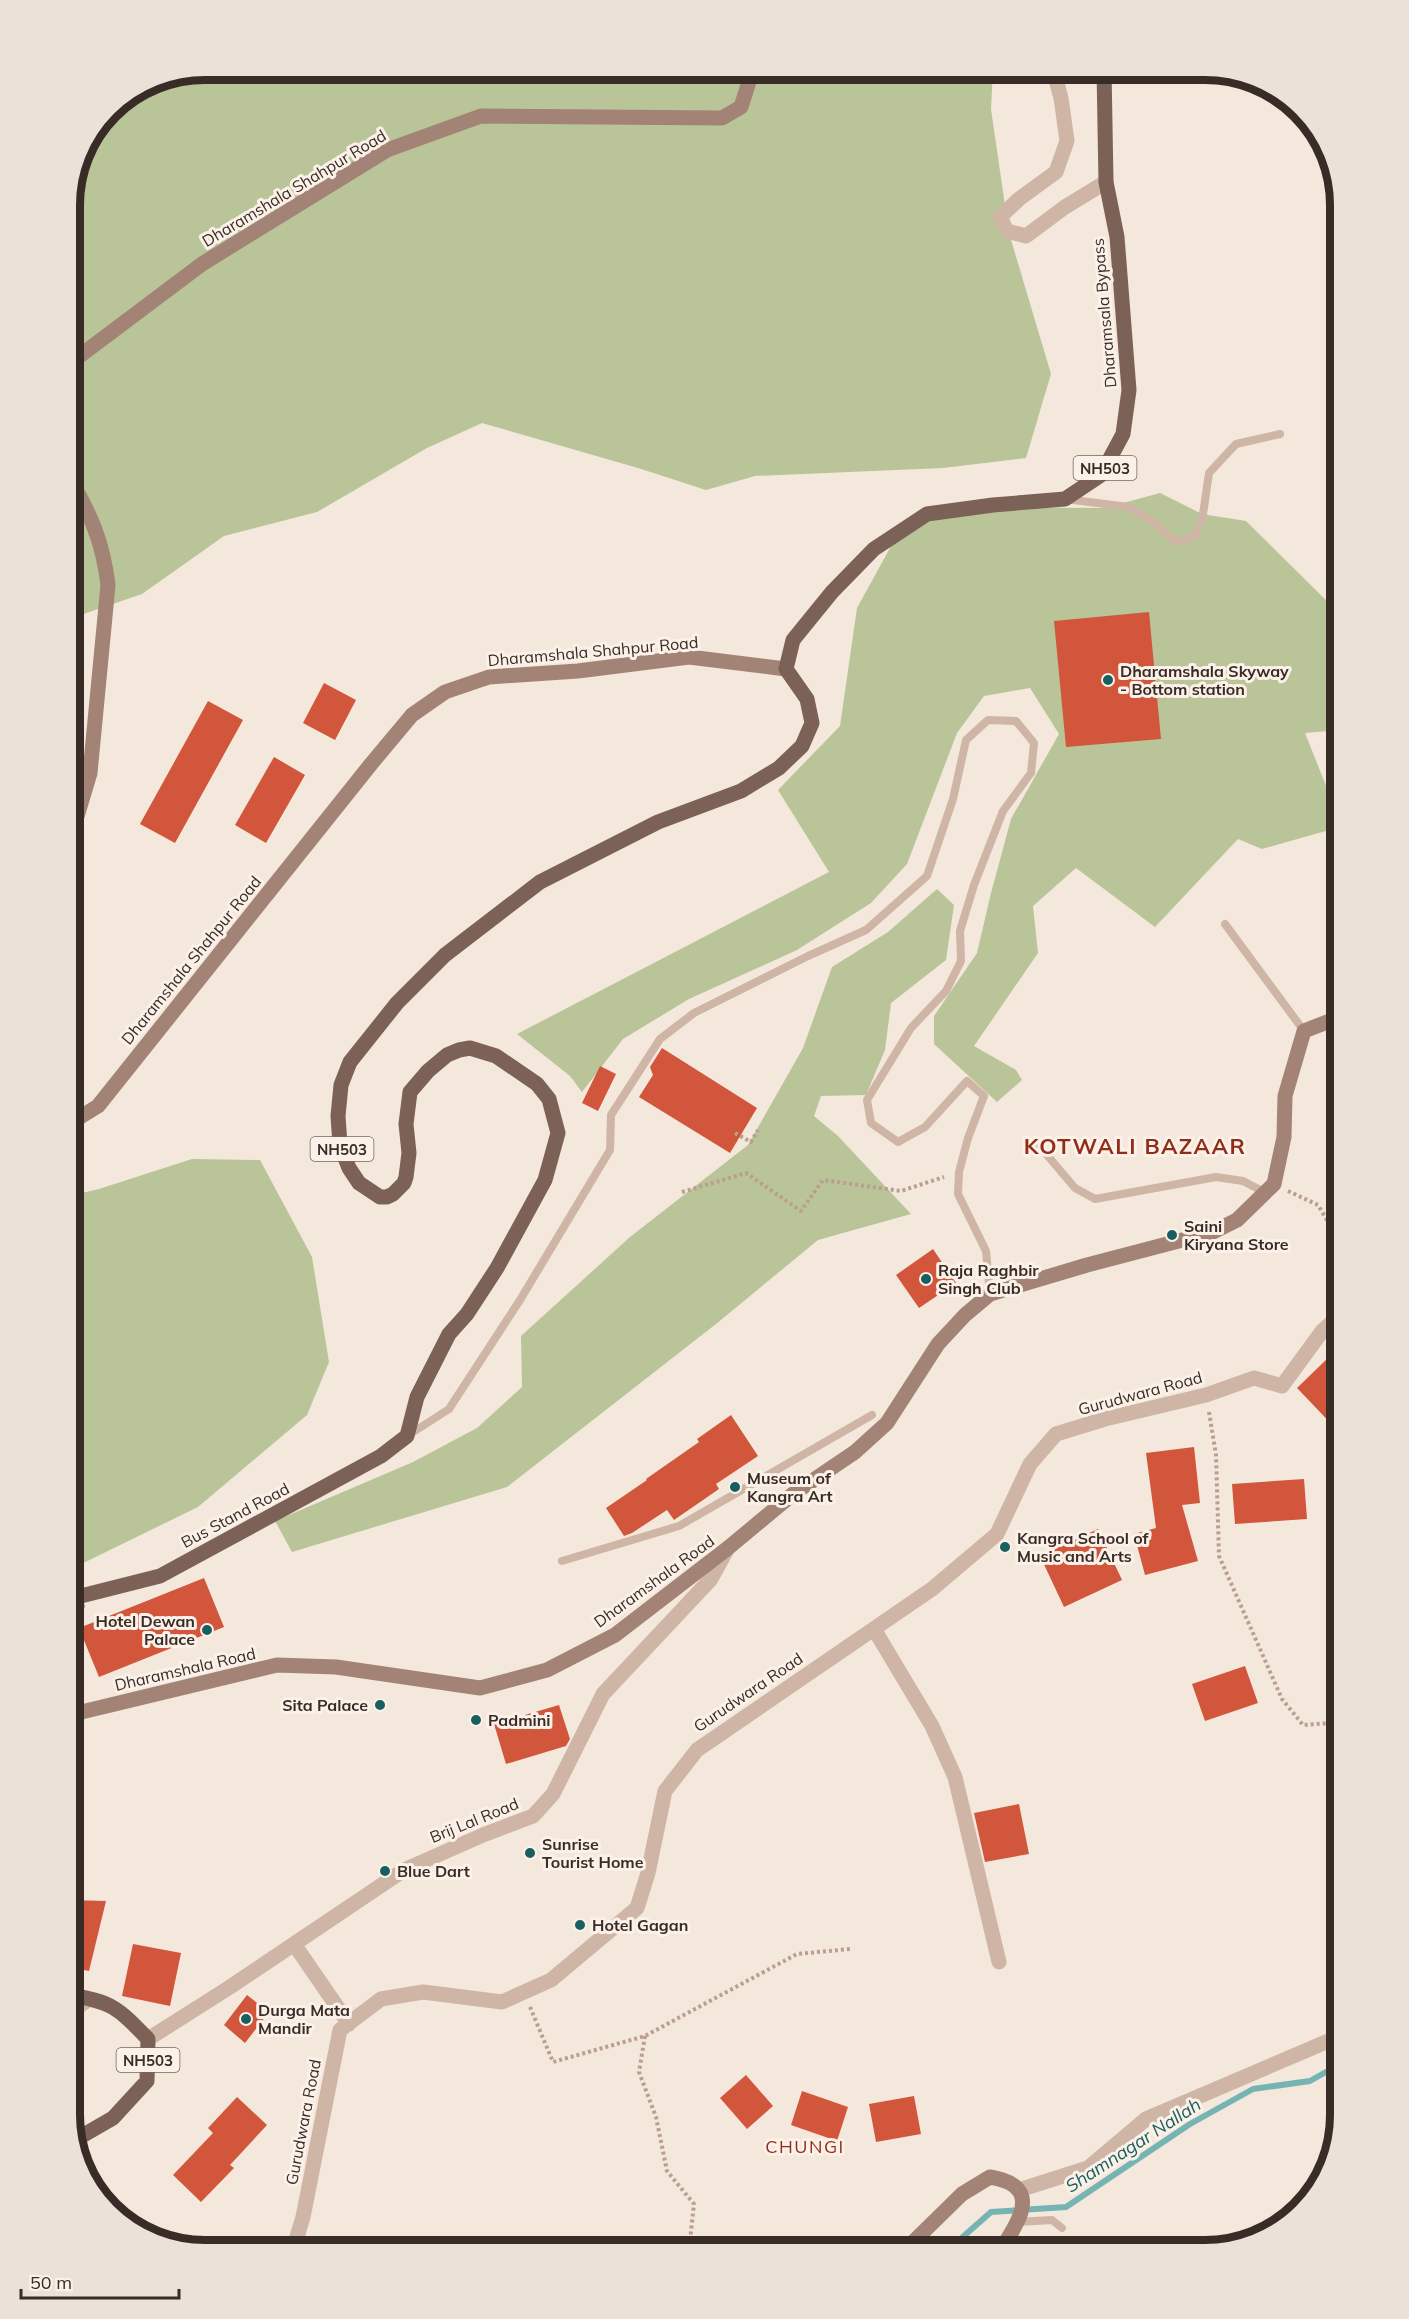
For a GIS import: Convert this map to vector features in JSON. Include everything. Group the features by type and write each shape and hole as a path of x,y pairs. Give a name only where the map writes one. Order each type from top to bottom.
{"main road":[{"name":"Dharamshala Shahpur Road","path":"80,356 202,264 387,150 481,116 723,118 741,107 750,80"},
{"name":"Dharamsala Bypass","path":"786,669 793,640 832,592 874,549 927,514 993,505 1065,499 1101,475 1123,434 1129,390 1117,237 1106,182 1104,80"},
{"path":"80,496 97,530 105,557 108,585 90,773 80,806"},
{"name":"Dharamshala Shahpur Road","path":"80,1117 98,1106 412,715 445,692 489,677 578,671 689,657 786,669"},
{"name":"NH503","path":"407,1436 417,1397 449,1334 467,1314 497,1268 545,1180 558,1133 549,1099 537,1084 496,1056 470,1048 459,1050 447,1055 428,1071 410,1092 406,1124 409,1153 406,1177 404,1183 393,1194 380,1197 359,1183 349,1168 340,1145 338,1116 341,1085 350,1062 397,1003 445,955 540,882 658,822 741,791 779,768 802,746 812,723 807,699 786,669"},
{"path":"990,1294 1087,1265 1213,1232 1238,1220 1270,1189 1284,1137 1285,1096 1304,1031 1330,1021"},
{"name":"Dharamshala Road","path":"80,1712 277,1665 336,1667 480,1688 547,1670 615,1635 728,1548 793,1494 855,1452 887,1423 938,1344 965,1315 990,1294"},
{"name":"Bus Stand Road","path":"80,1596 160,1576 381,1456 407,1436"},
{"name":"NH503","path":"80,1997 96,1999 121,2011 148,2039 147,2081 113,2118 82,2136"},
{"path":"915,2240 962,2194 990,2177 1007,2180 1021,2193 1019,2218 1007,2240"}],"street":[{"path":"1056,80 1067,141 1056,172 1019,199 1000,217 1007,231 1026,236 1065,207 1106,182"},
{"name":"Gurudwara Road","path":"296,2239 303,2217 340,2030 381,2000 423,1992 502,2002 550,1980 637,1908 648,1873 665,1791 697,1749 932,1589 997,1534 1030,1464 1056,1434 1105,1419 1206,1395 1254,1378 1282,1386 1330,1324"},
{"name":"Brij Lal Road","path":"148,2039 404,1870 533,1816 553,1794 603,1694 711,1579 728,1548"},
{"path":"873,1629 932,1726 955,1777 999,1962"},
{"path":"294,1944 349,2024"},
{"path":"1021,2193 1088,2168 1146,2119 1330,2040"}],"lane":[{"path":"1065,499 1129,507 1153,522 1176,542 1194,537 1202,521 1209,473 1236,444 1280,434"},
{"path":"407,1436 449,1409 520,1300 609,1150 611,1115 660,1039 694,1013 866,930 927,876 953,799 966,740 988,720 1016,721 1034,743 1031,773 1003,811 974,885 960,931 961,961 946,991 911,1028 867,1100 871,1123 898,1142 926,1127 967,1081 984,1096 968,1138 959,1172 958,1194 986,1251 990,1294"},
{"path":"1225,924 1304,1031"},
{"path":"1036,1142 1076,1188 1095,1199 1216,1177 1243,1181 1270,1189"},
{"path":"562,1561 679,1526 872,1415"},
{"path":"80,2010 96,1999"},
{"path":"1019,2218 1052,2220 1062,2228"}],"path":[{"path":"735,1133 751,1142 758,1130"},
{"path":"682,1192 746,1173 801,1211 823,1180 901,1191 959,1172"},
{"path":"1270,1189 1318,1205 1330,1225"},
{"path":"1206,1395 1216,1455 1219,1556 1282,1699 1303,1725 1330,1723"},
{"path":"523,1992 553,2062 645,2036 797,1954 850,1949"},
{"path":"645,2036 639,2072 656,2117 667,2170 694,2204 690,2239"}],"green space":[{"path":"204,80 992,80 991,109 1009,233 1051,374 1026,458 943,468 755,476 706,490 482,423 427,448 317,512 224,536 142,594 80,615 80,196 84,172 96,142 116,116 142,96 164,86"},
{"path":"1160,493 1202,514 1246,521 1330,604 1330,731 1305,733 1330,796 1330,830 1262,849 1238,839 1155,927 1076,868 1033,906 1038,953 974,1046 1016,1070 1022,1080 997,1102 934,1044 934,1016 977,953 1011,819 1059,734 1030,688 984,696 957,733 907,864 871,903 797,950 689,999 623,1039 582,1092 570,1076 517,1034 829,872 778,790 840,726 857,608 896,537 957,507 1105,508"},
{"path":"937,889 954,905 946,960 891,1003 885,1050 866,1095 821,1096 814,1116 838,1136 911,1214 818,1240 716,1324 507,1487 292,1552 275,1521 413,1462 477,1428 522,1387 521,1336 630,1237 748,1145 803,1048 832,967 888,932"},
{"path":"192,1159 260,1160 312,1257 329,1362 307,1415 198,1507 80,1565 80,1193"}],"building":[{"name":"Dharamshala Skyway - Bottom station","path":"1149,612 1161,739 1066,747 1054,621"},
{"path":"324,683 356,700 335,740 303,723"},
{"path":"208,701 243,720 175,843 140,824"},
{"path":"274,757 305,775 266,843 235,825"},
{"path":"662,1048 757,1108 730,1153 639,1097 653,1075 650,1067"},
{"path":"600,1066 616,1074 598,1111 582,1103"},
{"name":"Raja Raghbir Singh Club","path":"933,1249 956,1283 919,1308 896,1275"},
{"path":"1330,1356 1330,1423 1297,1388"},
{"path":"731,1415 758,1456 716,1484 719,1489 674,1520 667,1510 624,1536 606,1508 699,1442 697,1439"},
{"path":"1194,1447 1200,1503 1182,1505 1198,1561 1145,1575 1134,1534 1156,1528 1146,1453"},
{"path":"1304,1479 1307,1519 1235,1524 1232,1484"},
{"path":"1098,1529 1122,1580 1064,1607 1040,1556"},
{"path":"204,1578 224,1627 99,1677 80,1628"},
{"path":"1245,1666 1258,1703 1205,1721 1192,1684"},
{"path":"559,1705 570,1739 566,1746 506,1764 494,1724"},
{"path":"1019,1804 1029,1854 985,1862 974,1813"},
{"path":"80,1900 106,1901 89,1971 80,1969"},
{"path":"133,1944 181,1953 170,2006 122,1996"},
{"name":"Durga Mata Mandir","path":"247,1995 269,2012 245,2043 224,2025"},
{"path":"746,2075 773,2106 747,2129 720,2098"},
{"path":"802,2091 848,2107 837,2141 791,2125"},
{"path":"914,2096 921,2134 876,2142 869,2104"},
{"path":"237,2097 267,2125 230,2165 234,2168 201,2202 173,2175 213,2133 208,2128"}],"waterway":[{"name":"Shamnagar Nallah","path":"960,2240 991,2212 1066,2207 1190,2124 1253,2089 1310,2081 1330,2070"}],"place":[{"name":"Dharamshala Skyway - Bottom station","path":"1108,680"},
{"name":"Saini Kiryana Store","path":"1172,1235"},
{"name":"Raja Raghbir Singh Club","path":"926,1279"},
{"name":"Museum of Kangra Art","path":"735,1487"},
{"name":"Kangra School of Music and Arts","path":"1005,1547"},
{"name":"Hotel Dewan Palace","path":"207,1630"},
{"name":"Sita Palace","path":"380,1705"},
{"name":"Padmini","path":"476,1720"},
{"name":"Sunrise Tourist Home","path":"530,1853"},
{"name":"Blue Dart","path":"385,1871"},
{"name":"Hotel Gagan","path":"580,1925"},
{"name":"Durga Mata Mandir","path":"246,2019"}],"district":[{"name":"KOTWALI BAZAAR","path":"1135,1146"},
{"name":"CHUNGI","path":"805,2146"}]}
